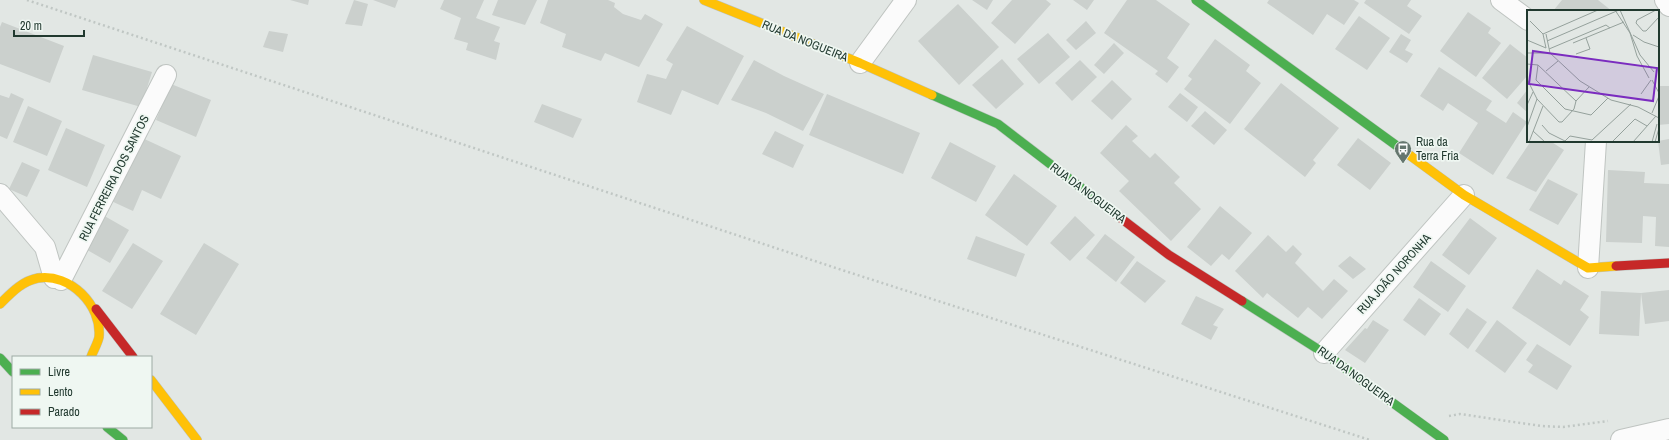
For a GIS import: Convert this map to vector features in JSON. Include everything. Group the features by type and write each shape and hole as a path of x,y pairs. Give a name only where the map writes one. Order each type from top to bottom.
{"street":[{"name":"RUA DA NOGUEIRA","path":"704,0 860,63 998,124 1169,255 1324,353 1444,440"},
{"path":"860,63 906,0"},
{"path":"1196,0 1464,195 1588,268 1669,263"},
{"path":"1501,0 1527,19"},
{"path":"1665,0 1669,6"},
{"name":"RUA FERREIRA DOS SANTOS","path":"58,279 166,76"},
{"path":"1588,268 1596,142"},
{"path":"0,194 44,248 58,279"},
{"name":"RUA JOÃO NORONHA","path":"1324,353 1464,195"},
{"path":"0,304 8,293 22,283 37,278 58,279 77,288 89,300 132,356"},
{"path":"89,300 97,316 99,334 95,352 92,356"},
{"path":"1,360 12,371"},
{"path":"152,381 197,440"},
{"path":"108,428 123,440"},
{"path":"1621,440 1669,429"}],"path":[{"path":"27,0 845,271 1370,440"},
{"path":"1430,430 1441,418 1460,414 1541,426 1563,427 1615,420"}],"building":[{"path":"290,0 309,0 308,5"},
{"path":"354,0 368,4 362,26 345,24"},
{"path":"373,0 398,0 395,8"},
{"path":"444,0 484,0 476,18 500,27 494,41 500,43 496,60 466,50 468,43 454,39 461,18 440,9"},
{"path":"498,0 537,0 525,25 492,15"},
{"path":"548,0 608,0 615,3 614,7 623,14 641,20 645,14 663,24 639,67 605,53 601,61 562,47 566,34 540,23"},
{"path":"972,0 993,0 987,10"},
{"path":"1012,0 1046,0 1051,4 1015,44 991,23"},
{"path":"1073,0 1094,0 1087,10"},
{"path":"1127,0 1156,0 1190,24 1167,58 1179,67 1167,83 1155,74 1158,71 1104,33"},
{"path":"1269,0 1354,0 1359,3 1344,25 1327,14 1313,35 1267,3"},
{"path":"1366,0 1411,0 1407,6 1422,16 1409,34 1364,3"},
{"path":"1562,0 1598,0 1611,10 1554,10"},
{"path":"958,4 999,47 959,85 918,41"},
{"path":"1468,12 1491,28 1488,33 1501,43 1476,77 1440,51"},
{"path":"1359,16 1390,38 1367,70 1335,49"},
{"path":"1086,21 1096,33 1076,50 1066,40"},
{"path":"2,22 64,46 50,83 0,64 0,27"},
{"path":"687,26 744,56 718,105 682,90 671,115 637,102 647,74 666,79 673,64 666,60"},
{"path":"269,31 288,34 283,52 263,47"},
{"path":"1048,33 1070,57 1039,84 1017,59"},
{"path":"1401,34 1411,40 1405,50 1413,54 1407,63 1389,52"},
{"path":"1215,39 1250,65 1246,71 1261,83 1230,124 1184,89 1192,79 1188,76"},
{"path":"1114,43 1124,53 1104,74 1094,65"},
{"path":"1510,44 1527,57 1527,76 1507,99 1482,78"},
{"path":"93,55 152,72 141,107 82,90"},
{"path":"1002,59 1024,84 996,109 972,85"},
{"path":"754,60 784,76 824,94 803,131 766,113 731,100"},
{"path":"1080,60 1097,77 1072,101 1055,83"},
{"path":"1439,67 1492,101 1486,110 1506,123 1513,112 1527,122 1493,175 1459,153 1478,123 1448,103 1443,111 1420,96"},
{"path":"1112,80 1132,99 1112,120 1091,101"},
{"path":"1281,83 1339,128 1313,160 1316,163 1305,177 1244,129"},
{"path":"171,84 211,100 196,137 156,120"},
{"path":"1659,86 1669,86 1669,124 1659,125"},
{"path":"1527,90 1527,112 1517,103"},
{"path":"11,93 24,99 7,139 0,136 0,95 9,98"},
{"path":"1180,93 1198,107 1187,122 1168,107"},
{"path":"827,94 920,133 903,174 809,135"},
{"path":"542,104 582,119 573,138 534,122"},
{"path":"28,106 62,121 47,156 13,142"},
{"path":"1205,111 1227,130 1214,145 1191,126"},
{"path":"1126,125 1138,136 1132,141 1150,158 1155,153 1180,177 1174,183 1201,209 1171,241 1119,191 1129,181 1100,153"},
{"path":"66,128 105,145 87,187 48,170"},
{"path":"775,131 804,145 793,168 762,154"},
{"path":"138,136 181,156 161,199 142,190 133,211 109,200"},
{"path":"1358,138 1391,163 1370,190 1337,165"},
{"path":"1669,139 1669,164 1661,165 1659,141"},
{"path":"950,142 996,166 976,202 931,178"},
{"path":"1530,142 1552,142 1564,150 1536,192 1506,178"},
{"path":"22,162 40,170 27,197 9,189"},
{"path":"1608,170 1645,172 1644,183 1669,184 1669,247 1655,246 1656,217 1643,216 1642,243 1606,242"},
{"path":"1014,174 1057,206 1027,246 985,215"},
{"path":"1548,179 1578,194 1558,225 1529,210"},
{"path":"1220,206 1252,233 1229,260 1222,254 1211,266 1187,247"},
{"path":"101,214 129,230 110,263 82,247"},
{"path":"1075,216 1095,235 1070,261 1050,243"},
{"path":"1470,218 1497,238 1469,275 1442,255"},
{"path":"1105,234 1135,257 1116,282 1086,258"},
{"path":"1268,235 1286,252 1293,245 1302,254 1295,263 1323,291 1334,279 1348,291 1322,319 1308,307 1298,318 1267,293 1263,298 1235,271"},
{"path":"976,236 1025,254 1016,277 967,259"},
{"path":"133,243 163,261 132,309 102,291"},
{"path":"204,243 239,264 196,335 160,314"},
{"path":"1350,256 1366,269 1353,279 1338,266"},
{"path":"1137,261 1166,281 1145,303 1120,283"},
{"path":"1431,261 1466,286 1448,312 1413,287"},
{"path":"1537,269 1561,285 1564,280 1589,296 1580,310 1589,317 1570,346 1512,308"},
{"path":"1669,290 1669,321 1645,324 1641,293"},
{"path":"1601,291 1641,293 1639,336 1599,334"},
{"path":"1196,296 1224,309 1213,325 1218,327 1211,340 1181,324"},
{"path":"1419,298 1441,314 1425,336 1403,320"},
{"path":"1467,308 1487,322 1468,349 1449,334"},
{"path":"1373,320 1389,330 1365,363 1345,350 1365,328 1367,329"},
{"path":"1497,320 1527,343 1505,373 1475,351"},
{"path":"1537,344 1572,366 1557,390 1528,372 1533,365 1526,360"}],"traffic: fast":[{"path":"1196,0 1408,154"},
{"path":"932,95 998,124 1101,203"},
{"path":"1242,301 1324,353 1444,440"},
{"path":"0,358 12,371"},
{"path":"108,428 123,440"}],"traffic: slow":[{"path":"704,0 860,63 932,95"},
{"path":"1408,154 1464,195 1588,268 1616,266"},
{"path":"0,304 22,285 38,278 50,278 72,286 82,294 89,303 99,325 99,337 91,356"},
{"path":"152,381 197,440"}],"traffic: jam":[{"path":"1101,203 1169,255 1242,301"},
{"path":"1616,266 1669,263"},
{"path":"96,309 132,356"}],"place":[{"name":"Rua da Terra Fria","path":"1403,164"}]}
